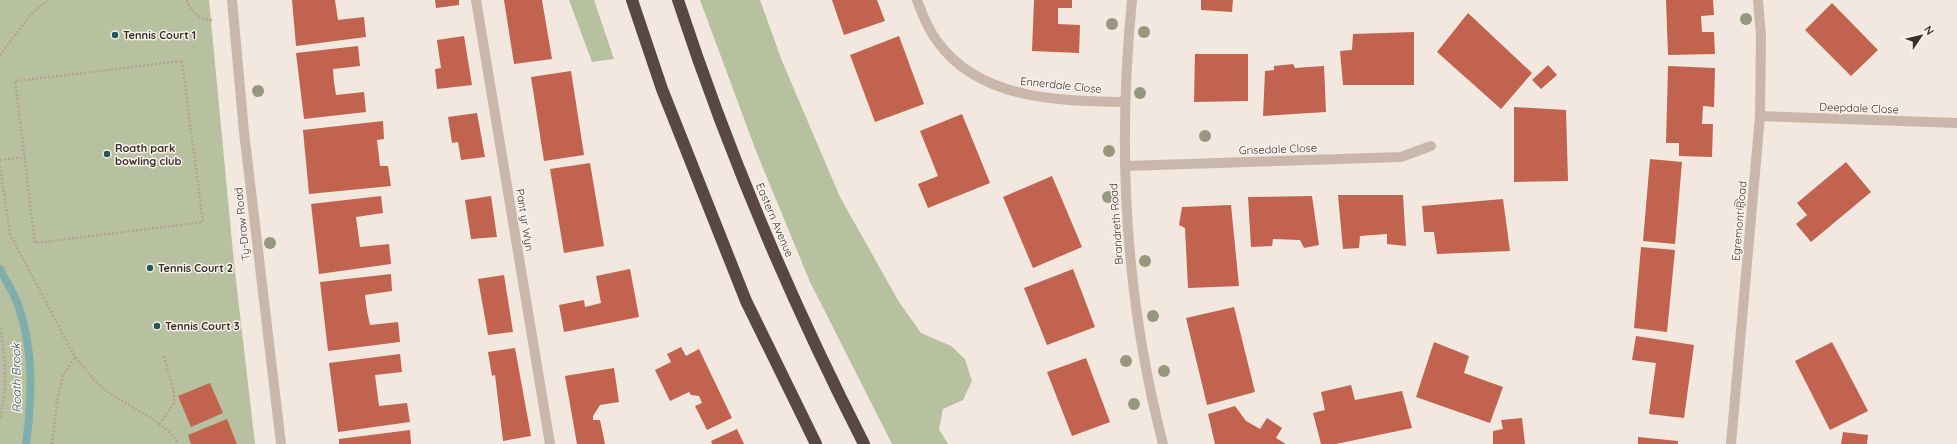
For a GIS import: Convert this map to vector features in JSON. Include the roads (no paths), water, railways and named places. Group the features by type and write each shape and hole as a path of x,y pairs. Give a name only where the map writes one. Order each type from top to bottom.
{"highway":[{"path":"632,0 662,89 746,301 816,444"},
{"name":"Eastern Avenue","path":"678,0 700,65 759,220 841,399 864,444"}],"street":[{"name":"Ty-Draw Road","path":"232,0 244,132 281,444"},
{"name":"Pant yr Wyn","path":"476,0 550,444"},
{"name":"Ennerdale Close","path":"917,0 925,20 937,41 953,59 973,74 1018,94 1051,98 1124,102"},
{"name":"Brandreth Road","path":"1132,0 1124,102 1124,166 1132,282 1148,380 1163,444"},
{"name":"Egremont Road","path":"1731,444 1760,116 1761,64 1758,0"},
{"name":"Deepdale Close","path":"1760,116 1957,123"},
{"name":"Grisedale Close","path":"1124,166 1401,157 1431,146"}],"waterway":[{"name":"Roath Brook","path":"0,269 17,303 24,324 27,341 30,375 30,410 26,444"}],"place":[{"name":"Tennis Court 1","path":"115,35"},
{"name":"Roath park bowling club","path":"107,154"},
{"name":"Tennis Court 2","path":"150,268"},
{"name":"Tennis Court 3","path":"157,326"}]}
